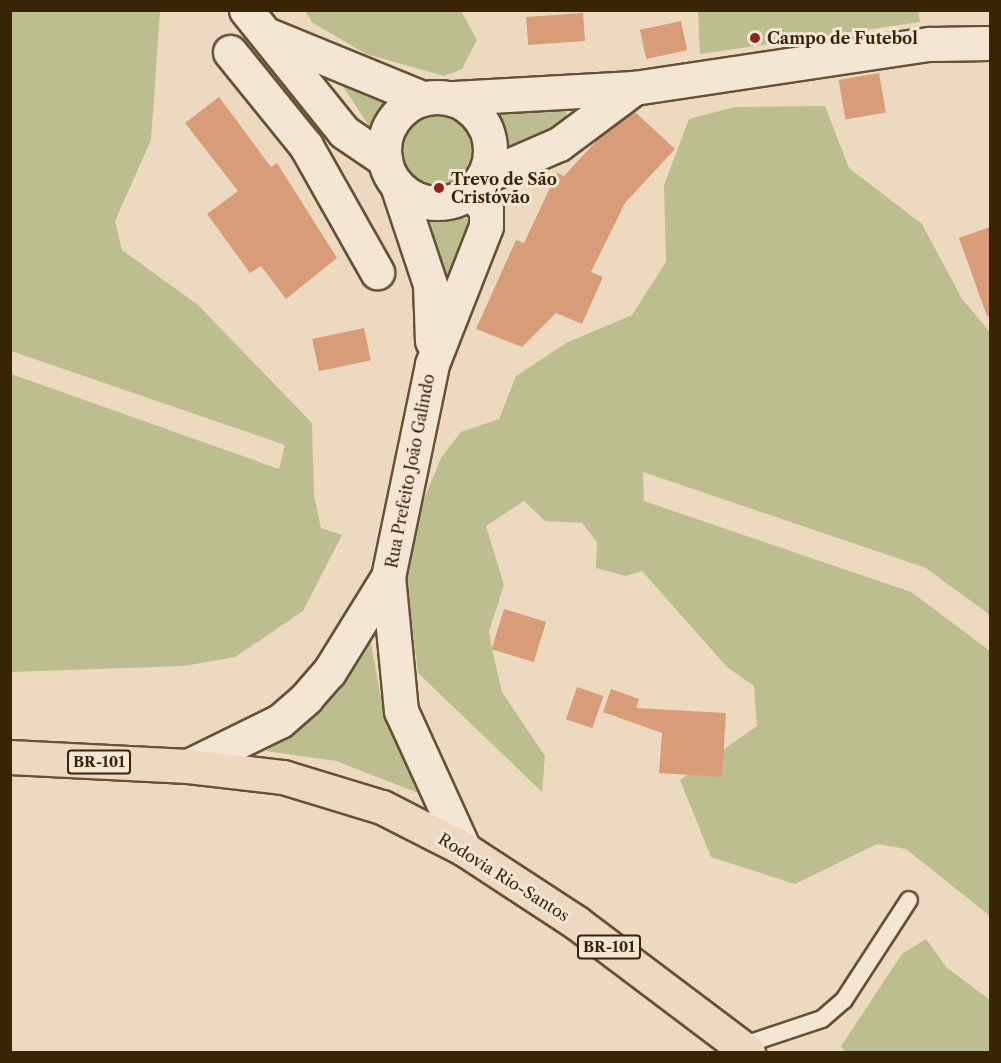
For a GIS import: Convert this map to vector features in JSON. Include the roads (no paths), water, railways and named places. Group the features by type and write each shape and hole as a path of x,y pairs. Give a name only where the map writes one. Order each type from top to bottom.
{"highway":[{"name":"Rodovia Rio-Santos","path":"10,757 188,766 329,789 382,807 464,849 577,923 745,1049"}],"main road":[{"path":"253,21 422,98 634,88 930,44 990,43"},
{"path":"253,21 344,132 432,203 477,185 559,144 634,88"},
{"path":"230,52 306,146 377,272"},
{"path":"391,172 392,122 422,98"},
{"path":"454,98 468,105 488,131 491,147 477,185"},
{"path":"306,146 344,132"},
{"name":"Rua Prefeito João Galindo","path":"391,172 430,284 432,364"},
{"name":"Rua Prefeito João Galindo","path":"464,849 401,711 388,577 432,364 486,226 486,209 477,185"},
{"name":"Rua Prefeito João Galindo","path":"188,766 280,721 306,698 388,577"}],"lane":[{"path":"745,1049 801,1028 837,1007 909,900"}],"place":[{"name":"Campo de Futebol","path":"755,38"},
{"name":"Trevo de São Cristóvão","path":"439,188"}]}
